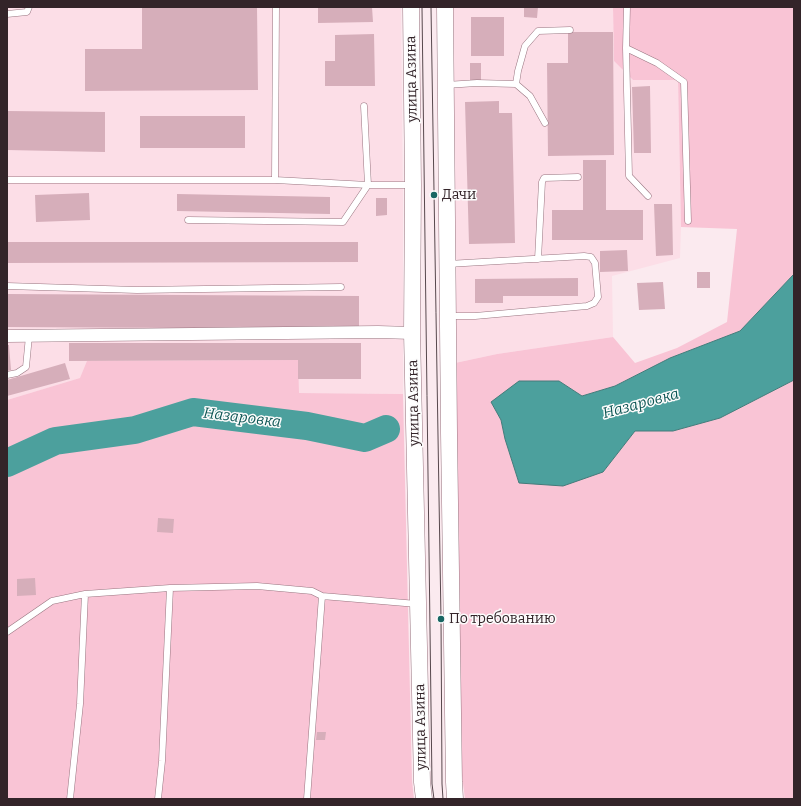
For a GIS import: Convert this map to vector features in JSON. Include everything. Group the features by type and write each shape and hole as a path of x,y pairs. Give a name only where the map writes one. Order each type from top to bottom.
{"street":[{"name":"улица Азина","path":"411,7 413,185 412,333 422,782 424,799"},
{"path":"445,7 447,264 455,799"},
{"path":"7,336 378,332 412,333"}],"lane":[{"path":"7,14 27,12 29,7"},
{"path":"275,180 276,7"},
{"path":"627,7 626,48 629,176 648,196"},
{"path":"516,84 525,46 538,31 570,30"},
{"path":"626,48 657,64 684,82 688,221"},
{"path":"446,85 477,83 516,84 530,96 545,123"},
{"path":"188,220 343,222 368,185 364,106"},
{"path":"538,259 542,182 544,178 578,177"},
{"path":"7,180 275,180 368,185 413,185"},
{"path":"447,264 584,256 591,257 595,263 598,297 594,303 587,306 475,316 448,316"},
{"path":"7,286 137,290 341,287"},
{"path":"7,375 17,373 26,367 29,336"},
{"path":"7,632 52,601 84,594 170,588 257,586 312,590 322,596 419,604"},
{"path":"158,799 162,761 170,588"},
{"path":"70,799 80,704 84,594"},
{"path":"307,799 322,596"}],"shaded area":[{"path":"7,7 401,7 403,394 298,393 298,361 81,378 7,400"},
{"path":"453,7 613,7 614,61 633,80 678,79 681,227 680,258 612,276 613,337 497,354 455,363"},
{"path":"613,7 794,7 794,274 740,331 670,358 615,386 582,396 559,381 491,402 501,420 505,439 519,483 603,472 635,431 673,431 720,418 794,380 794,799 465,799 462,776 455,363 497,354 613,337 635,363 677,348 727,322 737,229 681,227 678,80 633,80 614,61"},
{"path":"298,360 299,393 403,394 412,780 414,799 7,799 7,400 80,378 87,361"}],"water":[{"path":"794,274 794,380 720,418 673,431 635,431 603,472 563,486 519,483 505,439 501,420 491,402 519,381 559,381 582,396 615,386 670,358 740,331"}],"building":[{"path":"142,7 257,7 258,90 85,91 85,49 142,49"},
{"path":"372,7 373,22 318,23 318,8"},
{"path":"524,7 538,7 537,18 524,17"},
{"path":"471,17 504,17 504,56 471,56"},
{"path":"568,32 613,32 614,155 548,156 547,63 568,63"},
{"path":"374,34 375,86 325,86 325,61 335,61 335,35"},
{"path":"470,63 481,63 481,80 470,80"},
{"path":"650,86 651,153 634,153 632,87"},
{"path":"499,101 499,113 512,113 515,243 469,244 465,102"},
{"path":"7,111 105,112 105,152 7,150"},
{"path":"140,116 245,116 245,148 140,148"},
{"path":"583,160 606,160 606,210 643,210 643,240 552,240 552,210 583,210"},
{"path":"89,193 90,220 36,222 35,195"},
{"path":"177,194 330,197 330,214 177,211"},
{"path":"376,198 387,198 387,215 376,216"},
{"path":"654,204 672,204 673,255 656,256"},
{"path":"7,242 358,242 358,262 7,263"},
{"path":"627,250 628,271 600,272 600,251"},
{"path":"697,272 710,272 710,288 697,288"},
{"path":"578,278 578,296 503,296 503,303 475,303 475,279"},
{"path":"663,282 665,309 639,310 637,283"},
{"path":"7,294 359,296 359,329 7,327"},
{"path":"69,343 361,343 361,379 298,379 298,360 69,361"},
{"path":"7,345 9,345 11,370 7,371"},
{"path":"65,363 70,379 7,396 7,380"},
{"path":"158,518 174,519 173,533 157,532"},
{"path":"35,578 36,595 17,596 17,579"},
{"path":"317,732 326,732 325,740 316,740"}],"waterway":[{"name":"Назаровка","path":"7,463 55,441 135,430 193,412 307,426 365,438 386,429"}],"tram line":[{"path":"422,7 432,784 434,799"},
{"path":"431,7 443,799"}],"place":[{"name":"Дачи","path":"434,195"},
{"name":"По требованию","path":"441,619"}]}
